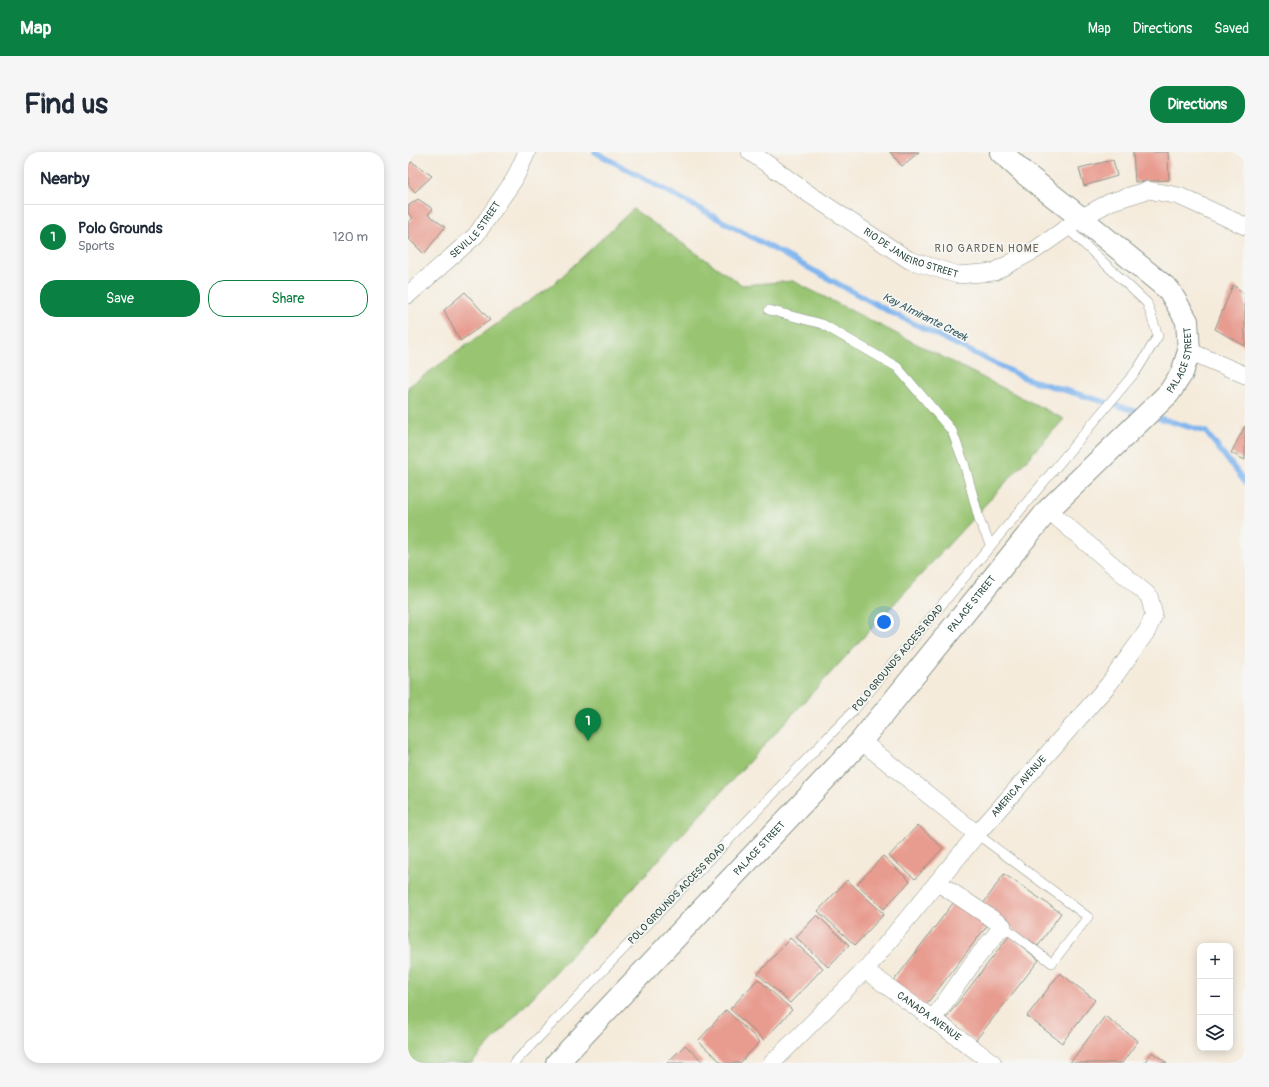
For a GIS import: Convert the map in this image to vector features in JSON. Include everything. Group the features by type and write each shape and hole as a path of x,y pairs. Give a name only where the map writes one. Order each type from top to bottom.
{"street":[{"name":"SEVILLE STREET","path":"410,290 476,235 514,180 527,152"},
{"name":"RIO DE JANEIRO STREET","path":"750,152 806,192 909,260 958,275 994,272 1035,250 1074,223 1110,202 1148,190 1179,196 1245,226"},
{"name":"PALACE STREET","path":"557,1063 861,741 1042,501 1137,423 1169,393 1182,373 1189,351 1186,321 1169,290 1074,223 1001,152"},
{"path":"1189,351 1245,374"},
{"name":"AMERICA AVENUE","path":"772,1063 865,970 977,834 1109,684 1147,631 1154,615 1149,596 1042,501"},
{"path":"861,741 977,834"},
{"path":"933,1019 974,962 1003,926 937,882"},
{"name":"CANADA AVENUE","path":"865,970 993,1063"}],"lane":[{"name":"POLO GROUNDS ACCESS ROAD","path":"514,1063 854,710 991,546 1042,501 1101,413 1136,370 1158,336 1154,320 1147,303 1074,223"},
{"path":"770,310 822,324 897,367 952,431 964,463 980,522 991,546"},
{"path":"977,834 1088,917 1052,963 1003,926"}],"green space":[{"path":"633,209 742,285 793,281 1064,419 472,1063 408,1063 408,387 556,282"}],"building":[{"path":"890,152 919,152 902,166"},
{"path":"1133,152 1168,152 1169,180 1135,182"},
{"path":"1113,160 1117,176 1084,186 1079,168"},
{"path":"412,162 432,176 415,192 408,184 408,164"},
{"path":"418,199 433,209 428,214 445,227 424,254 408,238 408,222 413,218 408,213 408,206"},
{"path":"1233,285 1245,294 1245,346 1215,329"},
{"path":"465,292 490,320 460,341 444,310"},
{"path":"1245,426 1245,460 1231,453"},
{"path":"918,825 943,848 915,879 889,856"},
{"path":"883,856 910,881 884,909 857,884"},
{"path":"1004,874 1061,913 1038,946 981,907"},
{"path":"847,880 884,914 855,945 818,911"},
{"path":"954,902 987,926 925,1006 893,982"},
{"path":"817,915 849,945 828,967 796,937"},
{"path":"1009,936 1039,960 975,1041 946,1018"},
{"path":"790,938 823,968 790,1003 758,974"},
{"path":"1060,973 1095,1000 1062,1043 1027,1016"},
{"path":"758,979 792,1010 764,1040 730,1009"},
{"path":"726,1010 760,1042 740,1063 722,1063 698,1041"},
{"path":"1105,1016 1138,1041 1122,1063 1070,1063"},
{"path":"685,1045 704,1063 667,1063"},
{"path":"1152,1052 1167,1063 1144,1063"}],"waterway":[{"name":"Kay Almirante Creek","path":"595,152 890,312 1027,379 1142,413"},
{"name":"Kay Almirante Creek","path":"1152,416 1206,432 1245,482"}],"place":[{"name":"Polo Grounds","path":"588,741"}],"district":[{"name":"RIO GARDEN HOME","path":"987,248"}]}
